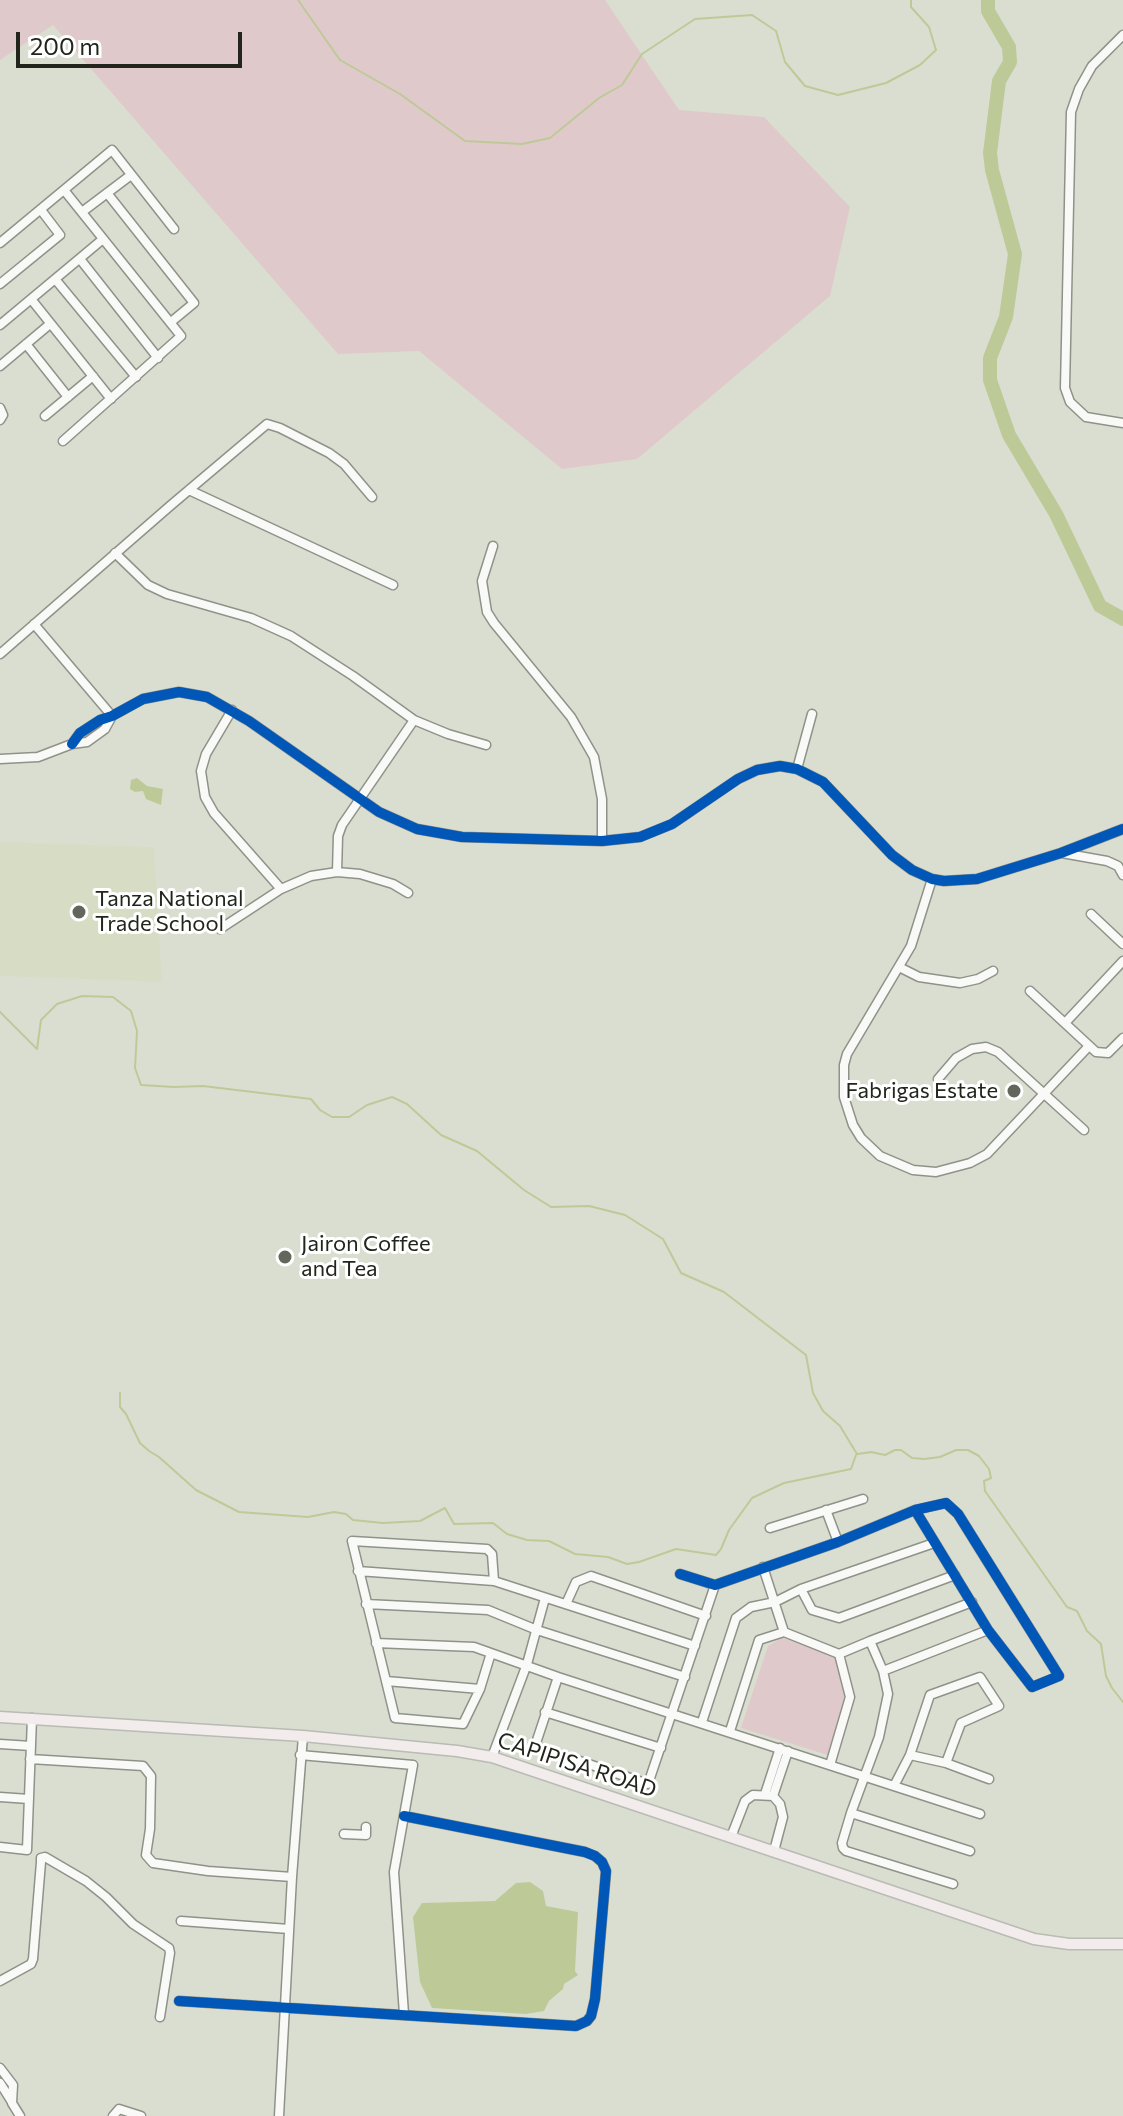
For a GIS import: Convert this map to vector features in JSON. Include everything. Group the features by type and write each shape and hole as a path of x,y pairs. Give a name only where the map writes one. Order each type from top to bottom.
{"main road":[{"name":"CAPIPISA ROAD","path":"0,1717 303,1736 492,1757 1034,1939 1050,1943 1123,1944"}],"street":[{"path":"1123,35 1092,66 1071,112 1065,388 1070,402 1086,417 1123,423"},
{"path":"0,243 112,150 174,229"},
{"path":"82,212 131,175"},
{"path":"63,441 181,336 64,190"},
{"path":"107,193 194,303 171,322"},
{"path":"0,284 60,235 41,210"},
{"path":"0,325 103,239"},
{"path":"80,259 158,358"},
{"path":"55,279 136,377"},
{"path":"31,299 111,399"},
{"path":"0,366 50,324"},
{"path":"26,344 68,397"},
{"path":"45,416 93,376"},
{"path":"0,408 3,415 0,420"},
{"path":"0,654 267,424 329,453 344,464 372,497"},
{"path":"189,490 393,585"},
{"path":"493,546 482,581 487,612 571,717 594,757 602,799 602,841"},
{"path":"115,553 148,585 167,594 251,618 291,636 414,720 486,745"},
{"path":"34,624 112,716"},
{"path":"0,759 38,757 72,744 80,733 100,720 143,699 179,692 207,697 232,710 358,798 397,821 462,837 602,841 640,837 672,824 738,779 757,770 780,766 797,769 823,782 892,855 912,870 932,879 967,881 1061,853 1123,829"},
{"path":"232,710 206,754 201,771 205,797 214,813 281,889"},
{"path":"797,769 812,714"},
{"path":"337,872 338,836 358,798 414,720"},
{"path":"1061,853 1095,858 1121,868"},
{"path":"220,929 281,889 311,876 337,872 374,877 408,893"},
{"path":"932,879 918,927 899,967 853,1041 844,1065 847,1111 870,1148 894,1164 936,1172 954,1169 987,1154 1089,1046"},
{"path":"1091,914 1123,944"},
{"path":"1065,1023 1123,961"},
{"path":"899,967 919,977 960,983 993,971"},
{"path":"1030,991 1096,1052 1105,1054 1123,1038"},
{"path":"938,1079 956,1058 972,1049 986,1047 998,1052 1084,1130"},
{"path":"770,1528 863,1499"},
{"path":"680,1574 715,1585 838,1542 915,1510 946,1503 958,1514 1059,1676 1032,1687 988,1630 915,1510"},
{"path":"826,1510 838,1542"},
{"path":"491,1653 480,1689 463,1724 395,1718 352,1541 487,1549 492,1554 494,1581"},
{"path":"702,1722 736,1618 751,1607 775,1602 801,1589 934,1543"},
{"path":"763,1567 784,1632"},
{"path":"358,1571 494,1581 695,1646"},
{"path":"801,1589 812,1610 839,1618 955,1575"},
{"path":"566,1604 576,1582 591,1576 706,1616"},
{"path":"558,1677 535,1746 648,1784 715,1585"},
{"path":"492,1757 527,1664 545,1598"},
{"path":"730,1731 759,1640 784,1632 839,1654 972,1602"},
{"path":"366,1604 488,1610 537,1630 685,1677"},
{"path":"883,1671 988,1630"},
{"path":"870,1641 883,1671 888,1694 879,1737 842,1843 846,1851 953,1884"},
{"path":"376,1643 474,1647 980,1814"},
{"path":"830,1765 850,1697 839,1654"},
{"path":"894,1786 910,1755 930,1695 980,1677 999,1706 961,1723 946,1763"},
{"path":"386,1681 480,1689"},
{"path":"545,1712 661,1748"},
{"path":"0,1847 27,1850 32,1718"},
{"path":"279,2116 283,2008 303,1736"},
{"path":"0,1744 31,1746"},
{"path":"769,1795 784,1750"},
{"path":"300,1755 413,1765 394,1872 404,2014"},
{"path":"910,1755 946,1763 989,1779"},
{"path":"30,1759 143,1766 151,1776 146,1855 153,1863 208,1871 292,1877"},
{"path":"731,1837 745,1801 753,1795 769,1795 780,1804 783,1817 774,1851"},
{"path":"0,1797 29,1799"},
{"path":"851,1813 970,1851"},
{"path":"179,2001 576,2026 587,2021 595,1999 606,1871 595,1856 404,1816"},
{"path":"344,1834 366,1835 366,1827"},
{"path":"0,1981 31,1964 33,1959 41,1858 45,1857 86,1881 133,1924 169,1948 160,2017"},
{"path":"181,1921 289,1929"},
{"path":"0,2068 13,2085 12,2103"},
{"path":"0,2083 20,2116"},
{"path":"113,2116 119,2109 141,2116"}],"shaded area":[{"path":"0,0 605,0 679,110 764,117 850,207 830,296 637,459 562,469 419,351 338,354 53,25 0,60"},
{"path":"137,778 147,786 163,789 161,805 146,799 143,791 130,789 131,780"},
{"name":"Tanza National Trade School","path":"0,842 154,847 162,982 0,976"},
{"path":"782,1638 836,1656 848,1695 831,1756 741,1728 768,1646"},
{"path":"530,1882 543,1891 546,1906 578,1912 575,1971 578,1975 564,1984 544,2011 526,2014 432,2008 420,1982 413,1917 422,1903 495,1901 516,1883"}],"waterway":[{"path":"298,0 340,60 400,94 465,141 522,144 550,138 599,98 622,85 642,54 695,19 752,15 776,31 785,62 805,86 838,95 886,83 920,65 936,50 929,27 911,7 911,0"},
{"path":"987,0 988,11"},
{"path":"988,0 988,11 1009,47 1010,62 999,81 990,153 1015,254 1006,317 990,358 990,380 1009,435 1056,514 1100,606 1123,619"},
{"path":"0,1012 37,1049 41,1020 57,1004 82,996 113,997 131,1011 137,1031 135,1068 141,1085 203,1086 311,1099 320,1110 332,1117 349,1117 367,1105 392,1097 407,1104 441,1135 477,1151 524,1190 551,1207 589,1206 625,1215 663,1239 681,1273 724,1292 806,1355 813,1393 823,1411 840,1426 857,1454"},
{"path":"120,1393 120,1407 140,1443 196,1490 239,1512 308,1517 334,1512 346,1514 353,1520 383,1523 420,1521 445,1508 454,1524 493,1523 507,1534 527,1540 549,1541 575,1554 608,1557 627,1564 676,1549 716,1555 752,1498 784,1483 851,1469 856,1455"},
{"path":"858,1454 871,1452 885,1455 901,1450 912,1458 924,1459 940,1457 956,1450 968,1450 979,1456 989,1469 991,1478 984,1481 985,1491 1067,1607 1077,1611 1087,1631 1101,1644 1106,1676 1123,1702"}],"cycle path":[{"path":"72,744 80,733 100,720 143,699 179,692 207,697 249,721 379,812 417,829 462,837 602,841 640,837 672,824 738,779 757,770 780,766 797,769 823,782 892,855 912,870 944,881 977,879 1061,853 1123,829"},
{"path":"680,1574 715,1585 838,1542 915,1510 946,1503 958,1514 1059,1676 1032,1687 988,1630 915,1510"},
{"path":"179,2001 576,2026 587,2021 595,1999 606,1871 602,1862 585,1852 404,1816"}],"place":[{"name":"Tanza National Trade School","path":"79,912"},
{"name":"Fabrigas Estate","path":"1014,1091"},
{"name":"Jairon Coffee and Tea","path":"285,1257"}]}
